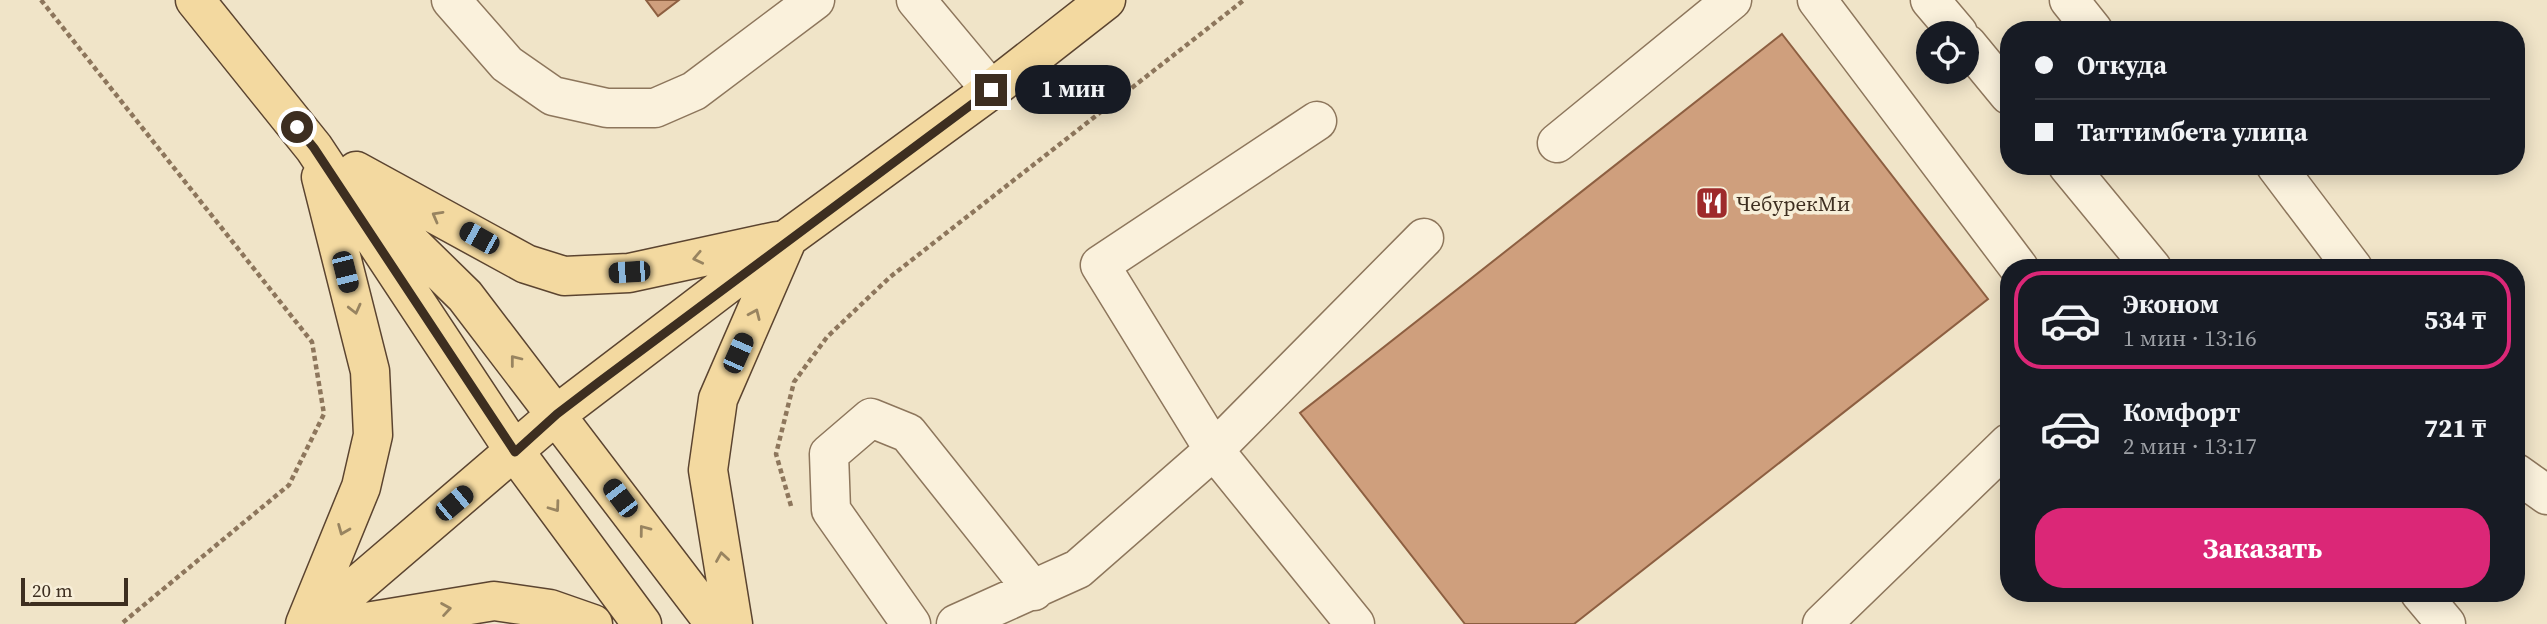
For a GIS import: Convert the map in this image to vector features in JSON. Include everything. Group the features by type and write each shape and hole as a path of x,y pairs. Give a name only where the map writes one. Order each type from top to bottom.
{"main road":[{"path":"195,0 314,148 515,452 642,624"},
{"path":"312,624 557,414 788,238 991,90 1106,0"},
{"path":"314,148 526,264 564,276 629,272 788,238"},
{"path":"314,148 464,296 557,414 715,624"},
{"path":"305,624 361,487 373,435 370,371 314,148"},
{"path":"733,624 708,470 718,399 788,238"},
{"path":"354,624 494,601 551,609 593,624"}],"street":[{"path":"451,0 507,64 541,88 553,96 607,108 654,108 694,91 815,0"},
{"path":"916,0 991,90"},
{"path":"1557,143 1732,0"},
{"path":"1817,0 2012,259"},
{"path":"1930,0 1948,21"},
{"path":"2069,0 2086,21"},
{"path":"1979,59 2000,84"},
{"path":"1317,121 1100,265 1214,450 1355,624"},
{"path":"2075,175 2144,259"},
{"path":"2283,175 2346,259"},
{"path":"956,624 1078,569 1214,450 1424,238"},
{"path":"911,624 831,510 829,454 871,418 908,433 1034,591"},
{"path":"1822,624 2000,452"},
{"path":"2525,479 2547,495"},
{"path":"2428,602 2446,624"}],"path":[{"path":"41,0 312,342 324,414 289,485 121,624"},
{"path":"795,519 776,454 794,382 827,337 890,277 1244,0"}],"building":[{"path":"646,0 679,0 658,16"},
{"path":"1782,34 1988,299 1574,624 1465,624 1300,413"}],"place":[{"name":"ЧебурекМи","path":"1712,203"}],"route":[{"path":"297,127 314,148 515,452 557,414 788,238 991,90"}]}
